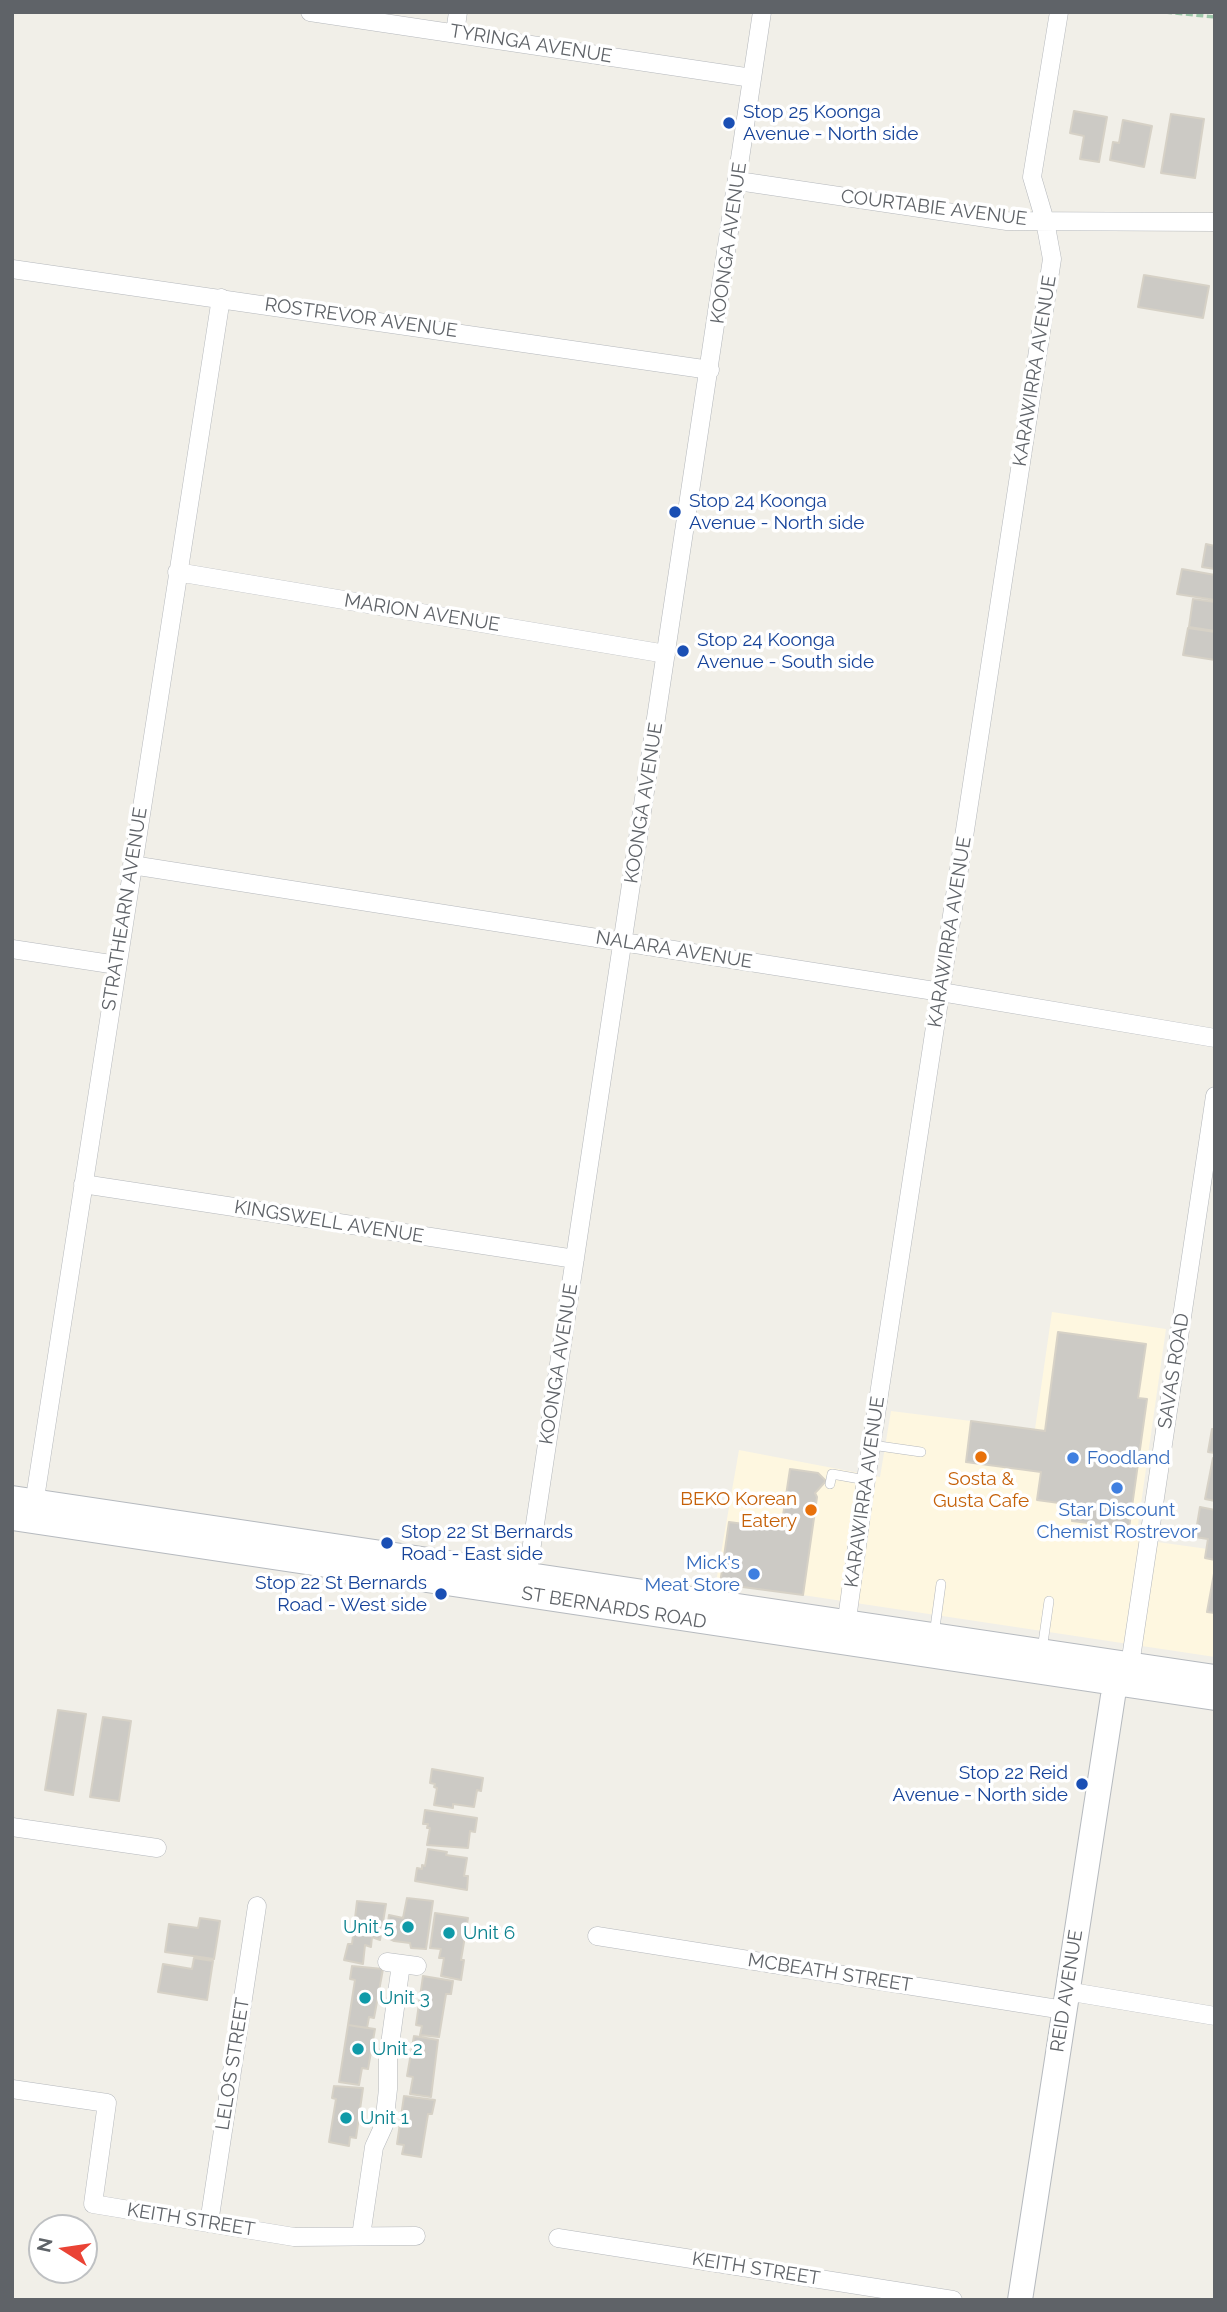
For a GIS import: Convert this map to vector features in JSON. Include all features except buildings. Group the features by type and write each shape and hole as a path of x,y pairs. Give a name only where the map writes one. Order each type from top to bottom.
{"main road":[{"name":"ST BERNARDS ROAD","path":"23,1510 1123,1674 1215,1677"},
{"name":"ST BERNARDS ROAD","path":"845,1632 934,1636 1042,1652 1215,1698"},
{"name":"REID AVENUE","path":"1020,2300 1065,2001 1123,1674"}],"street":[{"name":"TYRINGA AVENUE","path":"310,12 752,78"},
{"path":"455,33 458,12"},
{"name":"KOONGA AVENUE","path":"526,1585 762,12"},
{"name":"KARAWIRRA AVENUE","path":"845,1632 1052,260 1045,221 1032,177 1059,12"},
{"name":"COURTABIE AVENUE","path":"737,181 1007,221 1215,222"},
{"name":"ROSTREVOR AVENUE","path":"12,268 710,370"},
{"name":"STRATHEARN AVENUE","path":"23,1510 83,1184 221,298"},
{"name":"MARION AVENUE","path":"177,572 666,654"},
{"name":"NALARA AVENUE","path":"132,865 941,992 1215,1038"},
{"path":"12,949 117,965"},
{"name":"SAVAS ROAD","path":"1123,1674 1215,1096"},
{"name":"KINGSWELL AVENUE","path":"83,1184 575,1259"},
{"path":"12,1827 157,1848"},
{"name":"LELOS STREET","path":"209,2223 257,1906"},
{"name":"MCBEATH STREET","path":"597,1936 1065,2001 1215,2016"},
{"path":"361,2236 374,2147 384,2125 388,2059 402,1964"},
{"name":"KEITH STREET","path":"12,2089 107,2103 93,2204 294,2237 416,2236"},
{"name":"KEITH STREET","path":"558,2238 953,2300"}],"lane":[{"path":"872,1445 921,1452"},
{"path":"830,1484 832,1474 866,1480"},
{"path":"934,1636 941,1584"},
{"path":"1042,1652 1049,1601"}],"path":[{"path":"1166,12 1215,17"}],"shaded area":[{"path":"1052,1312 1166,1329 1136,1539 1215,1550 1215,1657 716,1582 739,1450 880,1477 891,1411 1035,1429"}],"place":[{"name":"Stop 25 Koonga Avenue - North side","path":"729,123"},
{"name":"Stop 24 Koonga Avenue - North side","path":"675,512"},
{"name":"Stop 24 Koonga Avenue - South side","path":"683,651"},
{"name":"Sosta & Gusta Cafe","path":"981,1457"},
{"name":"Foodland","path":"1073,1458"},
{"name":"Star Discount Chemist Rostrevor","path":"1117,1488"},
{"name":"BEKO Korean Eatery","path":"811,1510"},
{"name":"Stop 22 St Bernards Road - East side","path":"387,1543"},
{"name":"Mick's Meat Store","path":"754,1574"},
{"name":"Stop 22 St Bernards Road - West side","path":"441,1594"},
{"name":"Stop 22 Reid Avenue - North side","path":"1082,1784"},
{"name":"Unit 5","path":"408,1927"},
{"name":"Unit 6","path":"449,1933"},
{"name":"Unit 3","path":"365,1998"},
{"name":"Unit 2","path":"358,2049"},
{"name":"Unit 1","path":"346,2118"}]}
